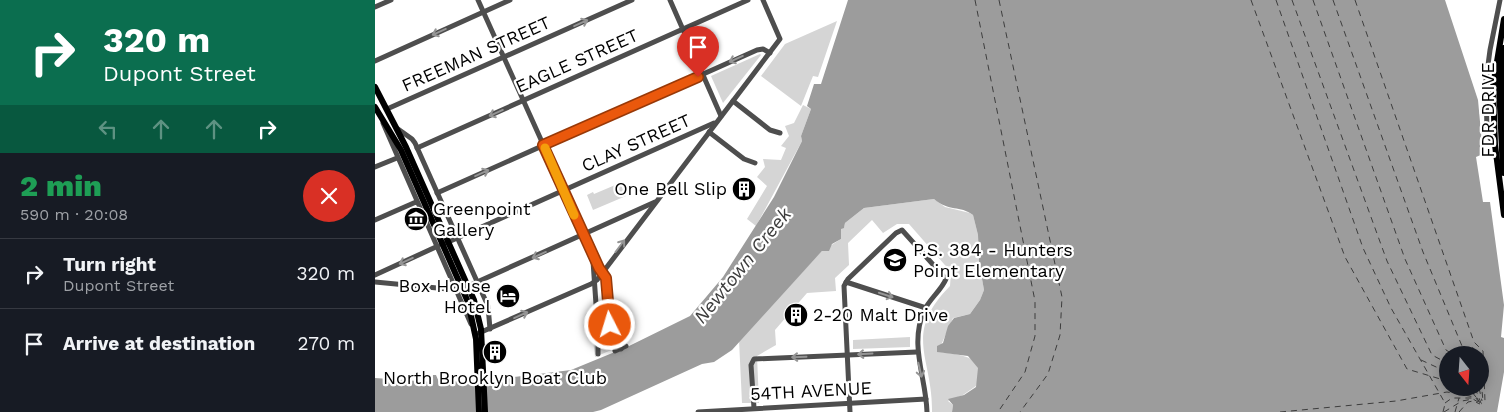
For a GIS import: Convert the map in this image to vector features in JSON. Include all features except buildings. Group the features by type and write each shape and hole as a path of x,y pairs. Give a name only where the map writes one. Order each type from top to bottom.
{"highway":[{"name":"FDR DRIVE","path":"1504,49 1500,84 1504,172"},
{"path":"1494,80 1497,116 1501,127"}],"main road":[{"name":"FDR DRIVE","path":"1504,19 1494,80 1495,145 1504,215"},
{"path":"375,87 396,128 443,237 473,316 479,412"},
{"path":"376,111 401,150 472,293 480,321 485,412"}],"street":[{"path":"375,7 391,0"},
{"path":"479,0 583,235 601,274 606,278 609,323 620,349"},
{"path":"375,60 510,0"},
{"name":"FREEMAN STREET","path":"387,109 631,0"},
{"path":"669,0 721,116"},
{"name":"EAGLE STREET","path":"417,148 748,0"},
{"path":"376,111 476,333 490,329 595,282 780,39 763,0"},
{"name":"FDR DRIVE","path":"1495,145 1487,134 1486,80 1490,50 1501,0"},
{"path":"437,193 759,49 765,49 770,53"},
{"path":"733,102 770,130 781,133"},
{"name":"CLAY STREET","path":"375,275 717,122"},
{"path":"396,128 412,138 417,148 489,308 490,329"},
{"path":"697,130 705,138"},
{"path":"709,132 744,160 755,163"},
{"path":"375,167 397,158"},
{"path":"375,220 416,202"},
{"path":"375,282 455,290 477,282 655,202"},
{"path":"633,213 639,216 639,222"},
{"path":"850,412 844,286 896,233 903,230 946,279 926,308 918,334 917,352 927,412"},
{"path":"593,255 598,354"},
{"path":"846,282 926,308"},
{"path":"598,333 613,332"},
{"path":"754,408 751,365 754,359 917,352"},
{"name":"54TH AVENUE","path":"698,412 926,399"}],"shaded area":[{"path":"837,21 818,77 813,76 801,106 761,76 785,44"},
{"path":"761,55 723,103 711,76"},
{"path":"803,105 811,109 801,136 802,141 756,226 747,219 767,186 757,177 765,167 763,159 781,160 786,148 781,146 789,136 785,126 794,123"},
{"path":"620,183 626,196 593,210 587,195"},
{"path":"934,199 945,207 973,215 978,235 979,262 984,290 980,300 970,314 953,318 938,352 970,358 979,368 980,376 976,386 963,395 948,401 953,405 952,412 932,412 931,393 923,347 923,333 927,319 935,303 950,286 951,272 909,224 897,224 883,233 872,220 848,243 849,265 835,278 836,291 807,293 775,330 776,345 757,356 759,403 742,403 739,340 822,251 841,239 841,228 844,228 845,223 864,208"},
{"path":"602,337 612,340 616,348 595,357 593,339"},
{"path":"910,337 910,347 853,349 853,340"}],"water":[{"name":"Newtown Creek","path":"848,0 1445,0 1478,100 1483,154 1476,157 1483,202 1490,202 1504,305 1501,337 1504,338 1504,372 1497,412 952,412 953,405 948,399 964,395 976,387 978,368 968,356 937,352 937,346 943,343 948,326 954,318 970,314 980,300 984,290 979,262 978,235 973,215 964,210 945,206 934,199 864,208 845,223 844,228 841,229 841,239 832,244 829,251 822,251 732,350 714,362 702,364 601,410 593,412 375,412 375,378 432,382 433,375 436,375 439,382 490,380 571,370 627,347 690,316 723,277 774,197 802,141 801,136 811,109 807,106 814,84 821,84"}],"ferry route":[{"path":"975,0 1035,301 1035,336 1025,372 998,412"},
{"path":"999,0 1062,297 1060,335 1048,374 1020,412"},
{"path":"1251,0 1345,257 1407,369 1439,379"},
{"path":"1276,0 1363,248 1391,308 1445,403"},
{"path":"1292,0 1387,261 1432,355 1439,359"},
{"path":"1313,0 1405,259 1444,346"},
{"path":"1333,0 1423,252 1462,346"},
{"path":"1355,0 1474,342 1483,351 1485,401 1481,404"},
{"path":"1421,360 1439,368"},
{"path":"1280,412 1396,401 1447,392 1475,397 1480,403"},
{"path":"1475,396 1479,401"},
{"path":"1476,396 1480,403"},
{"path":"1478,396 1481,403"},
{"path":"1481,396 1482,401"},
{"path":"1483,396 1483,401"},
{"path":"1445,403 1452,398 1474,398"},
{"path":"1455,412 1459,398"},
{"path":"1444,412 1462,401 1473,399 1478,402"},
{"path":"1459,412 1468,402 1473,401 1480,404"},
{"path":"1443,412 1445,404"}],"slow traffic":[{"path":"545,148 574,215"}],"place":[{"name":"One Bell Slip","path":"744,189"},
{"name":"Greenpoint Gallery","path":"416,219"},
{"name":"P.S. 384 - Hunters Point Elementary","path":"895,260"},
{"name":"Box House Hotel","path":"508,296"},
{"name":"2-20 Malt Drive","path":"796,315"},
{"name":"North Brooklyn Boat Club","path":"495,352"}],"route":[{"path":"610,325 606,278 599,268 543,145 698,77"}]}
